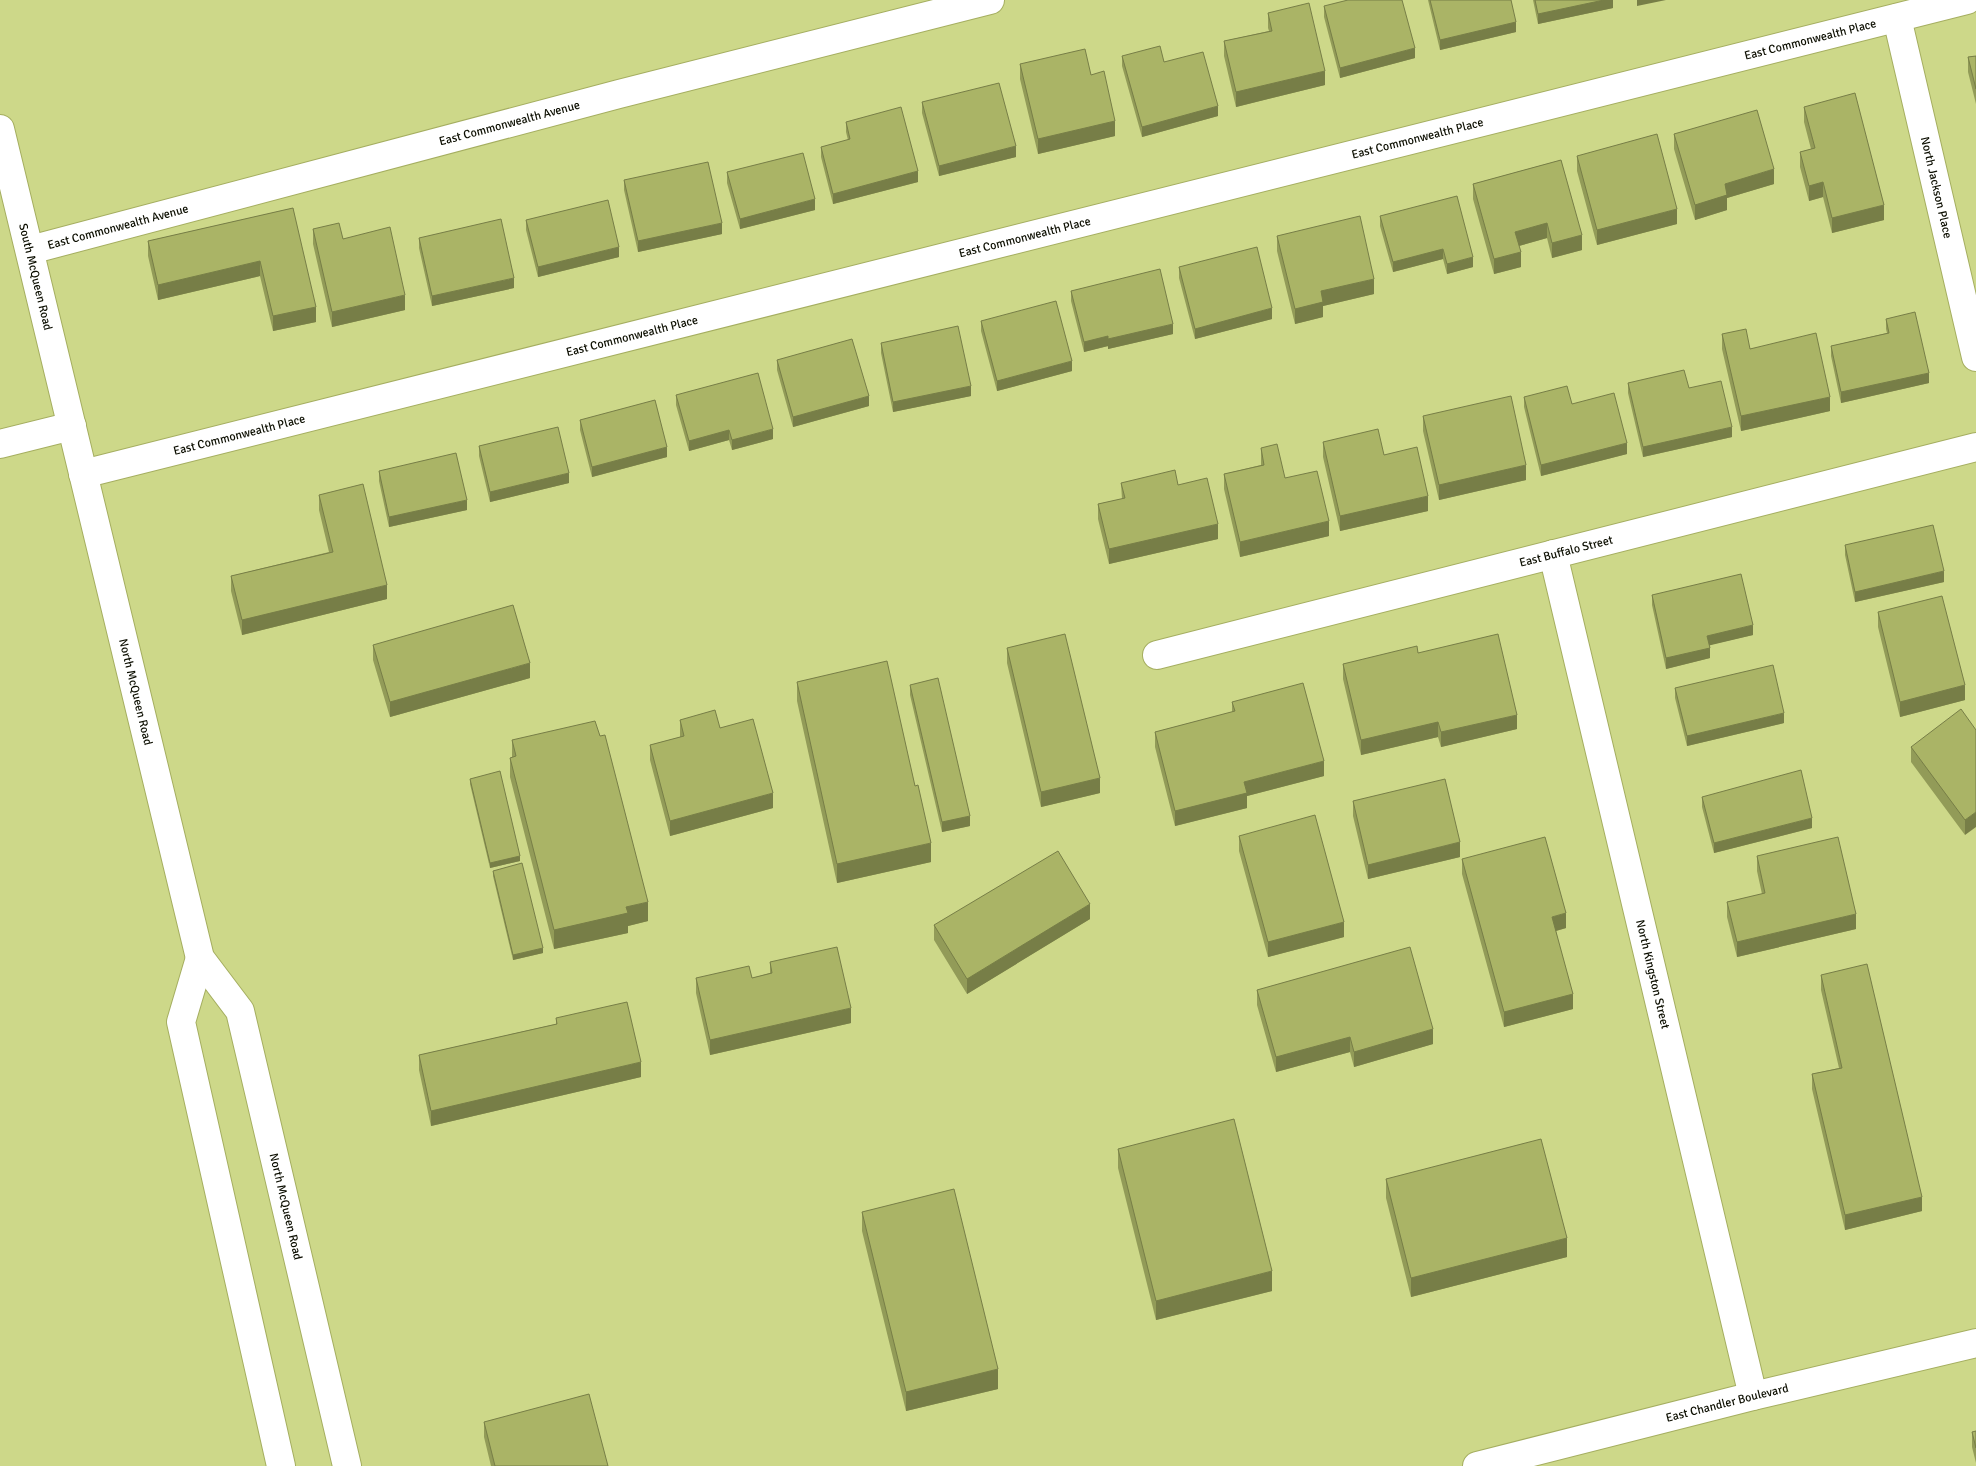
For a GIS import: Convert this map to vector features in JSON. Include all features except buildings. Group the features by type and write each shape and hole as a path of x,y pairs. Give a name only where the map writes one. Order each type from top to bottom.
{"street":[{"name":"East Commonwealth Avenue","path":"30,250 619,94 990,0"},
{"name":"East Commonwealth Place","path":"83,474 1967,0"},
{"name":"North Jackson Place","path":"1897,18 1976,357"},
{"name":"South McQueen Road","path":"0,129 72,426"},
{"name":"North McQueen Road","path":"72,426 200,958 240,1011 347,1466"},
{"path":"0,444 72,426"},
{"name":"East Buffalo Street","path":"1158,655 1976,447"},
{"name":"North Kingston Street","path":"1553,554 1753,1396"},
{"path":"200,958 181,1022 281,1466"},
{"name":"East Chandler Boulevard","path":"1477,1466 1753,1396 1976,1343"}]}
